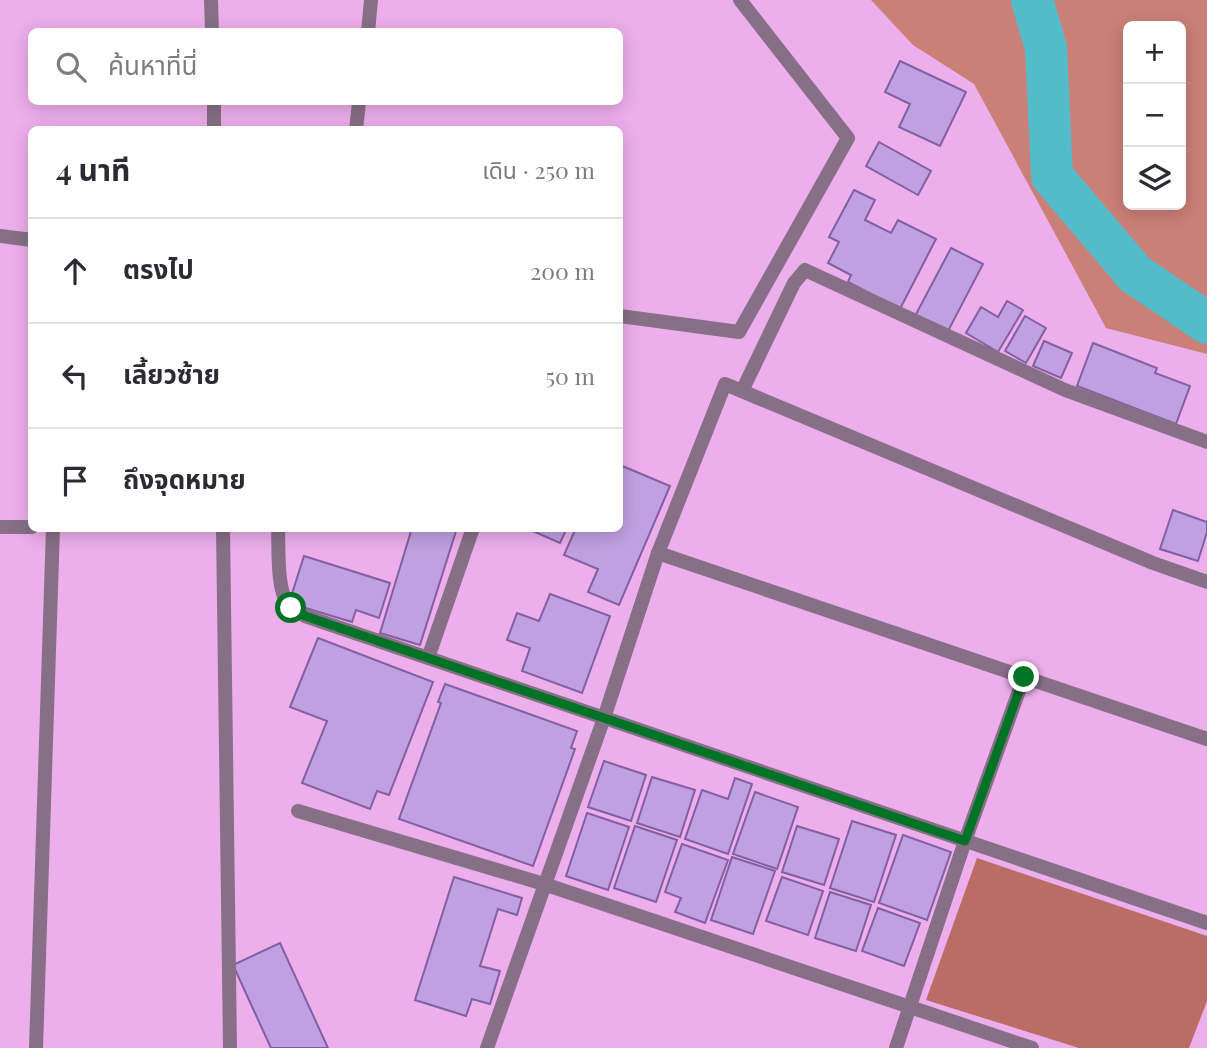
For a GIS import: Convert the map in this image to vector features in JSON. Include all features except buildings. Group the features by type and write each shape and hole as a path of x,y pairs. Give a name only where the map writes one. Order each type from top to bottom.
{"street":[{"path":"211,0 212,28"},
{"path":"368,28 371,0"},
{"path":"623,316 739,332 848,138 740,0"},
{"path":"214,105 214,126"},
{"path":"356,126 359,105"},
{"path":"0,236 28,240"},
{"path":"742,391 794,283 805,270 1065,390 1207,442"},
{"path":"487,1048 604,718 658,553 725,384 1153,563 1207,582"},
{"path":"0,527 28,527"},
{"path":"36,1048 53,532"},
{"path":"223,532 230,1048"},
{"path":"278,532 281,586 285,600 291,608 305,616 1207,923"},
{"path":"428,658 472,532"},
{"path":"658,553 1207,739"},
{"path":"895,1048 1024,677"},
{"path":"298,811 544,884 1032,1048"}],"shaded area":[{"path":"871,0 1207,0 1207,354 1106,328 974,84 913,45"},
{"path":"977,858 1207,936 1207,1001 1189,1048 1079,1048 926,1000"}],"waterway":[{"path":"1032,0 1046,48 1052,176 1135,274 1207,323"}],"route":[{"path":"291,608 305,616 965,841 1024,677"}]}
